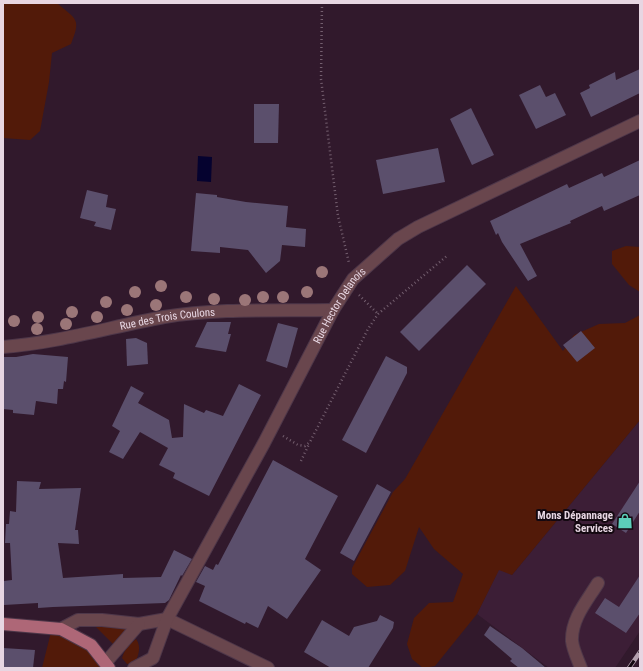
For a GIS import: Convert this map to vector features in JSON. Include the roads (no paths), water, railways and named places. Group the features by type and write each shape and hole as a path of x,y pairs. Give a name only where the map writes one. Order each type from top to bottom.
{"main road":[{"path":"3,624 61,629 91,645 108,665"}],"street":[{"name":"Rue Hector Delanois","path":"151,663 167,619 271,430 333,310 351,282 398,239 418,227 640,121"},
{"name":"Rue des Trois Coulons","path":"3,347 50,341 165,317 192,314 333,310"},
{"path":"581,668 572,642 575,620 598,583"},
{"path":"61,629 78,620 102,620 139,624 167,619 268,668"},
{"path":"108,665 139,624"},
{"path":"134,668 151,663"}],"railway":[{"path":"629,668 640,652"}],"place":[{"name":"Mons Dépannage Services","path":"625,521"}]}
